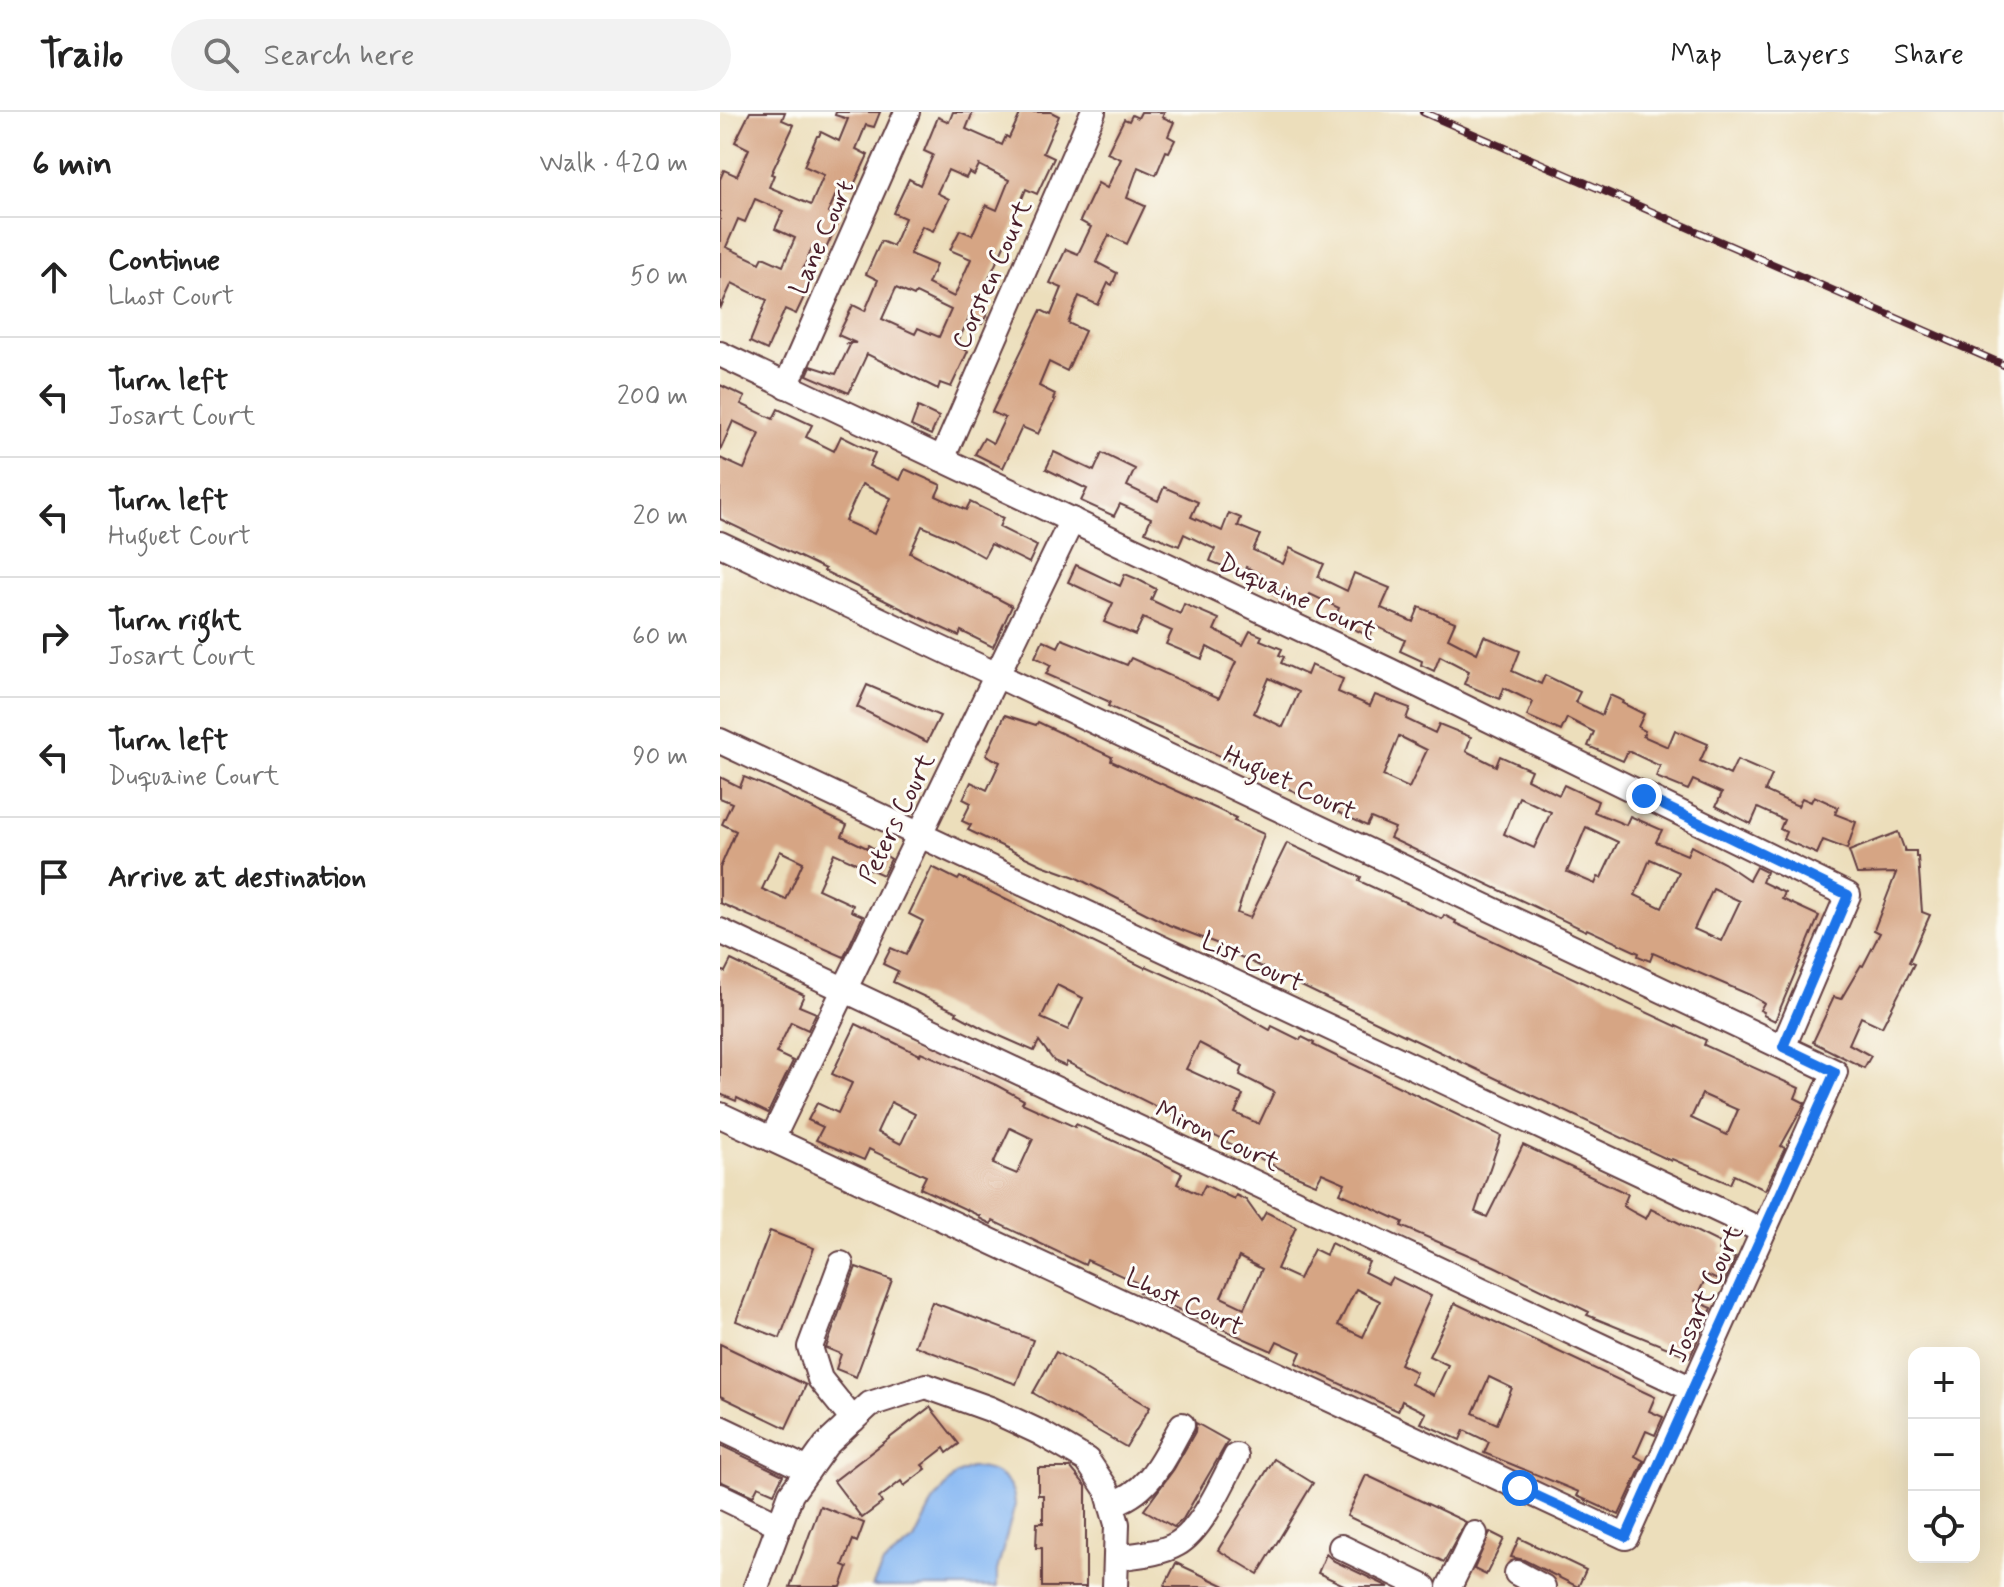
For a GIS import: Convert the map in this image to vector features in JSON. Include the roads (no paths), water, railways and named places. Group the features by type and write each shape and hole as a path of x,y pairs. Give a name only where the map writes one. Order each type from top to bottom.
{"street":[{"name":"Lane Court","path":"786,386 907,112"},
{"name":"Corsten Court","path":"942,459 1093,112"},
{"name":"Duquaine Court","path":"720,354 1390,671 1848,895 1783,1047"},
{"name":"Peters Court","path":"772,1139 1072,520"},
{"name":"Huguet Court","path":"720,544 1835,1072"},
{"name":"List Court","path":"720,741 1763,1231"},
{"name":"Miron Court","path":"720,931 1692,1389"},
{"name":"Josart Court","path":"1626,1537 1835,1072"},
{"name":"Lhost Court","path":"720,1115 1626,1537"},
{"path":"841,1264 810,1347 820,1379 853,1420"},
{"path":"756,1587 791,1494 826,1445 870,1404 926,1386 990,1409 1039,1432 1087,1460 1107,1490 1117,1524 1115,1587"},
{"path":"1111,1504 1140,1491 1151,1479 1182,1425"},
{"path":"720,1428 808,1470"},
{"path":"1116,1558 1178,1544 1204,1515 1236,1456"},
{"path":"720,1496 780,1525"},
{"path":"1449,1587 1475,1534"},
{"path":"1341,1547 1424,1587"},
{"path":"1517,1573 1543,1587"}],"water":[{"path":"970,1468 1002,1476 1014,1496 1015,1505 997,1571 997,1587 872,1587 883,1564 914,1540 933,1502 955,1475"}],"railway":[{"path":"1423,112 2004,365"}]}
